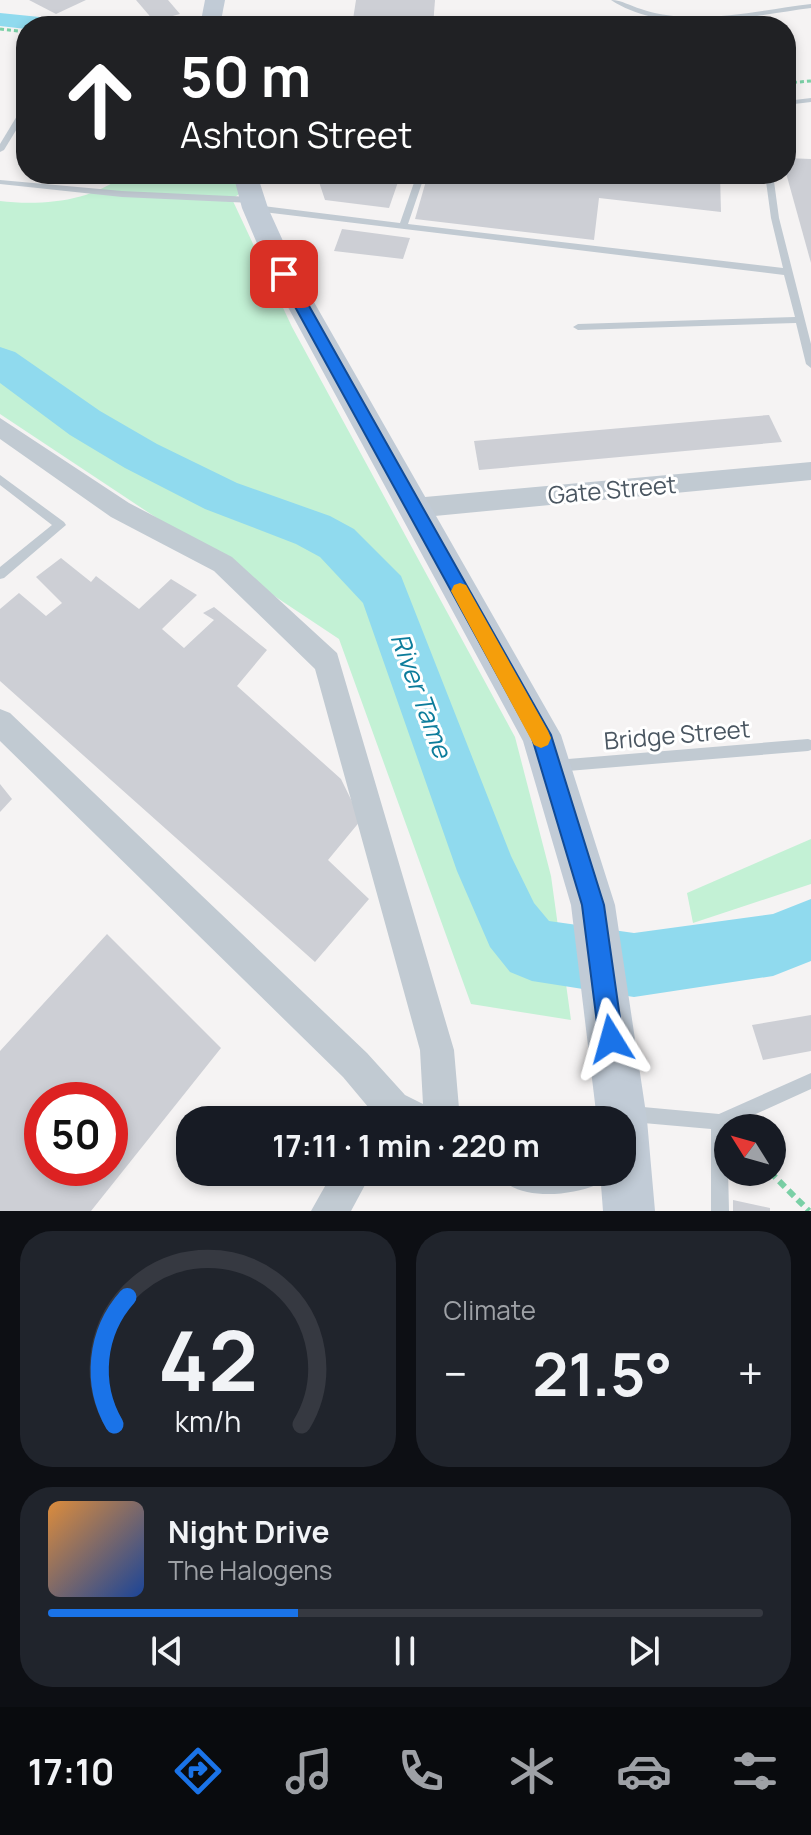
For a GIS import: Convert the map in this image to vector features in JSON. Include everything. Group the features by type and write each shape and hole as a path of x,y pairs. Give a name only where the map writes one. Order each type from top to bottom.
{"main road":[{"path":"251,194 284,274 541,735 593,905 614,1106"}],"street":[{"path":"0,427 120,510 223,564 327,662 437,1050 441,1106"},
{"name":"Gate Street","path":"414,508 811,471"},
{"path":"0,722 355,1065 390,1106"},
{"path":"330,1211 345,1186"}],"lane":[{"path":"614,0 652,16"},
{"path":"795,0 807,6"},
{"path":"712,16 807,6"},
{"path":"0,150 16,124"},
{"path":"20,184 122,194 251,194 403,227 788,272"},
{"path":"403,227 418,184"},
{"path":"771,184 788,272 805,325 811,364"},
{"path":"578,327 805,325"},
{"path":"0,479 60,525 0,574"},
{"name":"Bridge Street","path":"550,767 808,745"},
{"path":"737,1114 811,1081"},
{"path":"636,1148 714,1124"},
{"path":"720,1186 720,1211"}],"path":[{"path":"784,1186 809,1211"}],"green space":[{"path":"109,184 248,184 249,187 232,199 292,327 515,737 551,876 571,1020 471,1004 339,639 0,414 0,201 48,202 97,191"},
{"path":"811,839 811,884 693,923 687,893"}],"water":[{"path":"0,13 30,16 16,16 16,28 0,26"}],"building":[{"path":"29,0 86,0 56,14"},
{"path":"136,0 168,0 180,14 173,16 150,16"},
{"path":"356,0 435,0 434,16 354,16"},
{"path":"796,158 811,159 811,263 789,184 796,184"},
{"path":"320,184 397,184 389,208 325,200"},
{"path":"425,184 720,184 721,212 599,198 594,240 415,219"},
{"path":"342,229 410,238 403,259 334,251"},
{"path":"769,415 782,442 479,470 474,441"},
{"path":"61,558 91,582 96,576 139,609 171,579 197,595 162,629 184,648 214,620 203,613 214,607 267,650 237,686 341,779 361,820 328,860 369,899 315,962 0,681 0,609 19,593 46,616 62,603 36,577"},
{"path":"0,784 12,799 0,812"},
{"path":"107,934 221,1048 128,1165 128,1082 24,1082 24,1186 111,1186 91,1211 0,1211 0,1051"},
{"path":"811,1015 811,1051 763,1060 752,1025"},
{"path":"733,1200 770,1208 770,1211 733,1211"}],"waterway":[{"name":"River Tame","path":"0,362 85,423 141,456 221,496 313,530 337,543 384,591 487,871 512,925 532,950 634,965 773,945 811,930"}],"slow traffic":[{"path":"460,591 541,738"}],"route":[{"path":"284,274 541,735 593,905 611,1039"}]}
